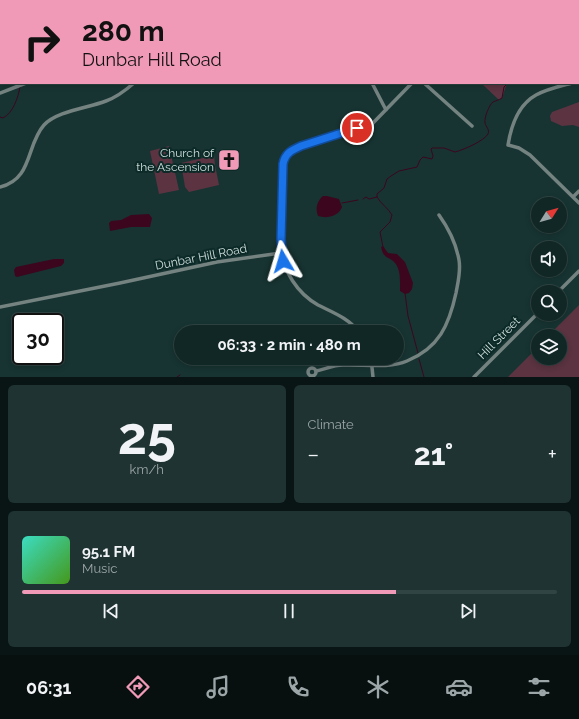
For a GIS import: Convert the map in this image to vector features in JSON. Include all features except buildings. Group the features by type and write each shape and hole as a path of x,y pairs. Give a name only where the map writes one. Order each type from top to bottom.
{"street":[{"path":"0,93 23,84"},
{"path":"0,187 11,183 20,175 40,132 48,122 61,115 110,99 132,84"},
{"path":"373,84 386,110"},
{"path":"353,325 342,316 315,303 303,294 294,284 289,275 281,253 283,164 286,155 292,150 348,130 368,126 375,121 411,84"},
{"path":"425,84 472,126"},
{"path":"569,84 536,95 526,103 518,113 511,131 508,145 519,148 530,155 579,203"},
{"path":"573,197 579,191"},
{"path":"404,362 420,354 435,342 447,326 453,305 459,277 459,261 449,229 439,215"},
{"name":"Dunbar Hill Road","path":"0,307 120,284 217,262 281,253"},
{"path":"565,285 579,271"},
{"name":"Hill Street","path":"474,377 531,320"},
{"path":"316,371 340,365"},
{"path":"372,365 373,377"}],"shaded area":[{"path":"482,84 507,84 502,98 499,100"},
{"path":"579,102 579,127 573,125 562,126 551,121 550,116 552,112"},
{"path":"169,146 179,190 159,194 150,151"},
{"path":"214,154 219,185 189,192 185,187 181,163"},
{"path":"323,196 339,199 342,207 338,213 329,217 318,216 317,205"},
{"path":"149,214 152,218 150,227 131,227 110,231 109,223 111,221 121,220 131,215"},
{"path":"383,246 388,253 397,254 405,262 413,283 412,289 409,293 405,294 400,291 400,276 397,266 383,254 381,247"},
{"path":"54,259 64,259 64,263 61,266 17,277 15,276 14,270 16,267"},
{"path":"579,305 579,377 508,377 531,354 531,365 567,365 567,329 555,329 563,321 567,321 567,317"}],"waterway":[{"path":"383,247 380,232 390,222 392,215 377,197 377,194 384,188 387,179 399,171 417,167 423,157 432,159 432,148 444,148 455,152 486,137 488,130 485,121 488,109 493,102 502,98 504,87 507,84"},
{"path":"0,117 3,118 10,113 20,87"},
{"path":"363,199 366,197 369,199 377,197"},
{"path":"342,203 358,200"},
{"path":"405,293 408,316 418,353"},
{"path":"419,359 424,377"}],"place":[{"name":"Church of the Ascension","path":"229,160"}],"route":[{"path":"283,261 281,253 281,231 283,164 286,155 292,150 301,146 357,128"}]}
